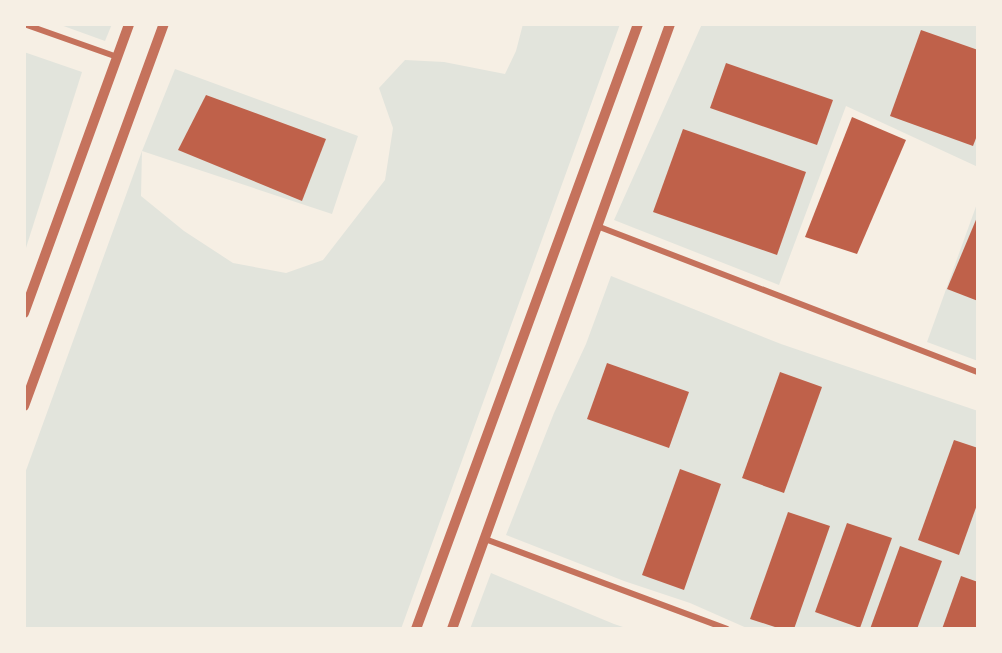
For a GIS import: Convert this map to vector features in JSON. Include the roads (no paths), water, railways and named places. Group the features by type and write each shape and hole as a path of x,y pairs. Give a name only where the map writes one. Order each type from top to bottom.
{"street":[{"path":"24,24 117,57"},
{"path":"24,314 129,24"},
{"path":"24,406 164,24"},
{"path":"416,629 638,24"},
{"path":"452,629 670,24"},
{"path":"596,226 978,372"},
{"path":"485,539 728,629"}]}
